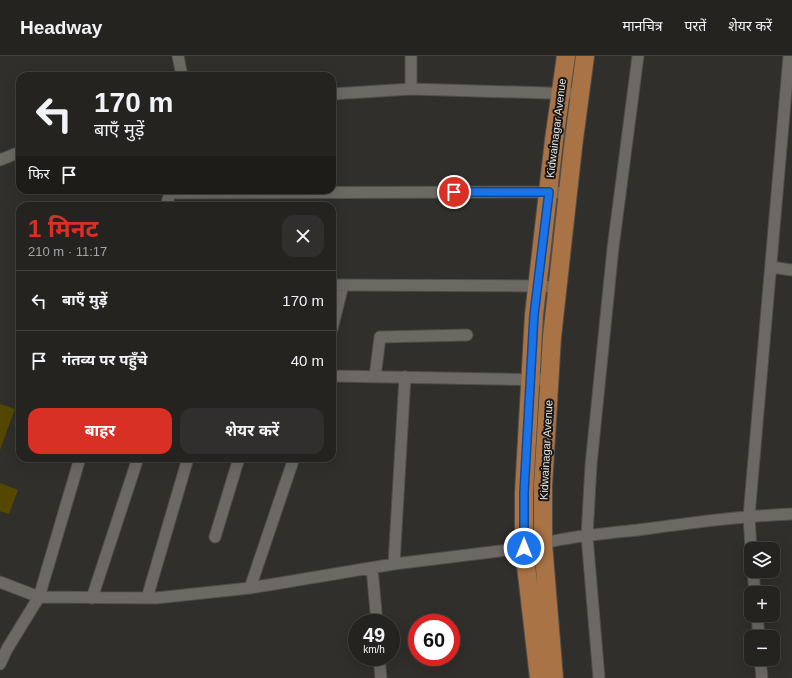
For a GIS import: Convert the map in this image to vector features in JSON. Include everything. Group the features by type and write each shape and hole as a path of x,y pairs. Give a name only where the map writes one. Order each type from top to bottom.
{"main road":[{"name":"Kidwainagar Avenue","path":"538,678 524,548 524,493 537,286 554,140 566,56"},
{"name":"Kidwainagar Avenue","path":"554,678 544,543 543,486 552,337 585,56"}],"street":[{"path":"178,56 181,72"},
{"path":"410,56 411,89"},
{"path":"599,678 587,536 591,465 613,248 638,56"},
{"path":"751,542 749,516 789,56"},
{"path":"336,94 411,89 580,94"},
{"path":"1,159 16,153"},
{"path":"336,191 568,193"},
{"path":"771,267 792,270"},
{"path":"337,285 558,287"},
{"path":"375,376 380,337 467,335"},
{"path":"336,376 550,380"},
{"path":"394,564 405,377"},
{"path":"0,664 7,649 39,597 79,462"},
{"path":"92,598 137,462"},
{"path":"147,598 187,462"},
{"path":"215,536 238,462"},
{"path":"250,588 293,462"},
{"path":"0,582 39,597 147,598 250,588 394,564 524,548 587,536 749,516 792,514"},
{"path":"372,568 376,614"},
{"path":"380,666 381,678"},
{"path":"761,666 762,678"}],"building":[{"path":"0,404 15,409 0,450"},
{"path":"0,483 18,490 9,514 0,511"}],"route":[{"path":"454,192 549,192 534,315 524,493 524,548"}]}
